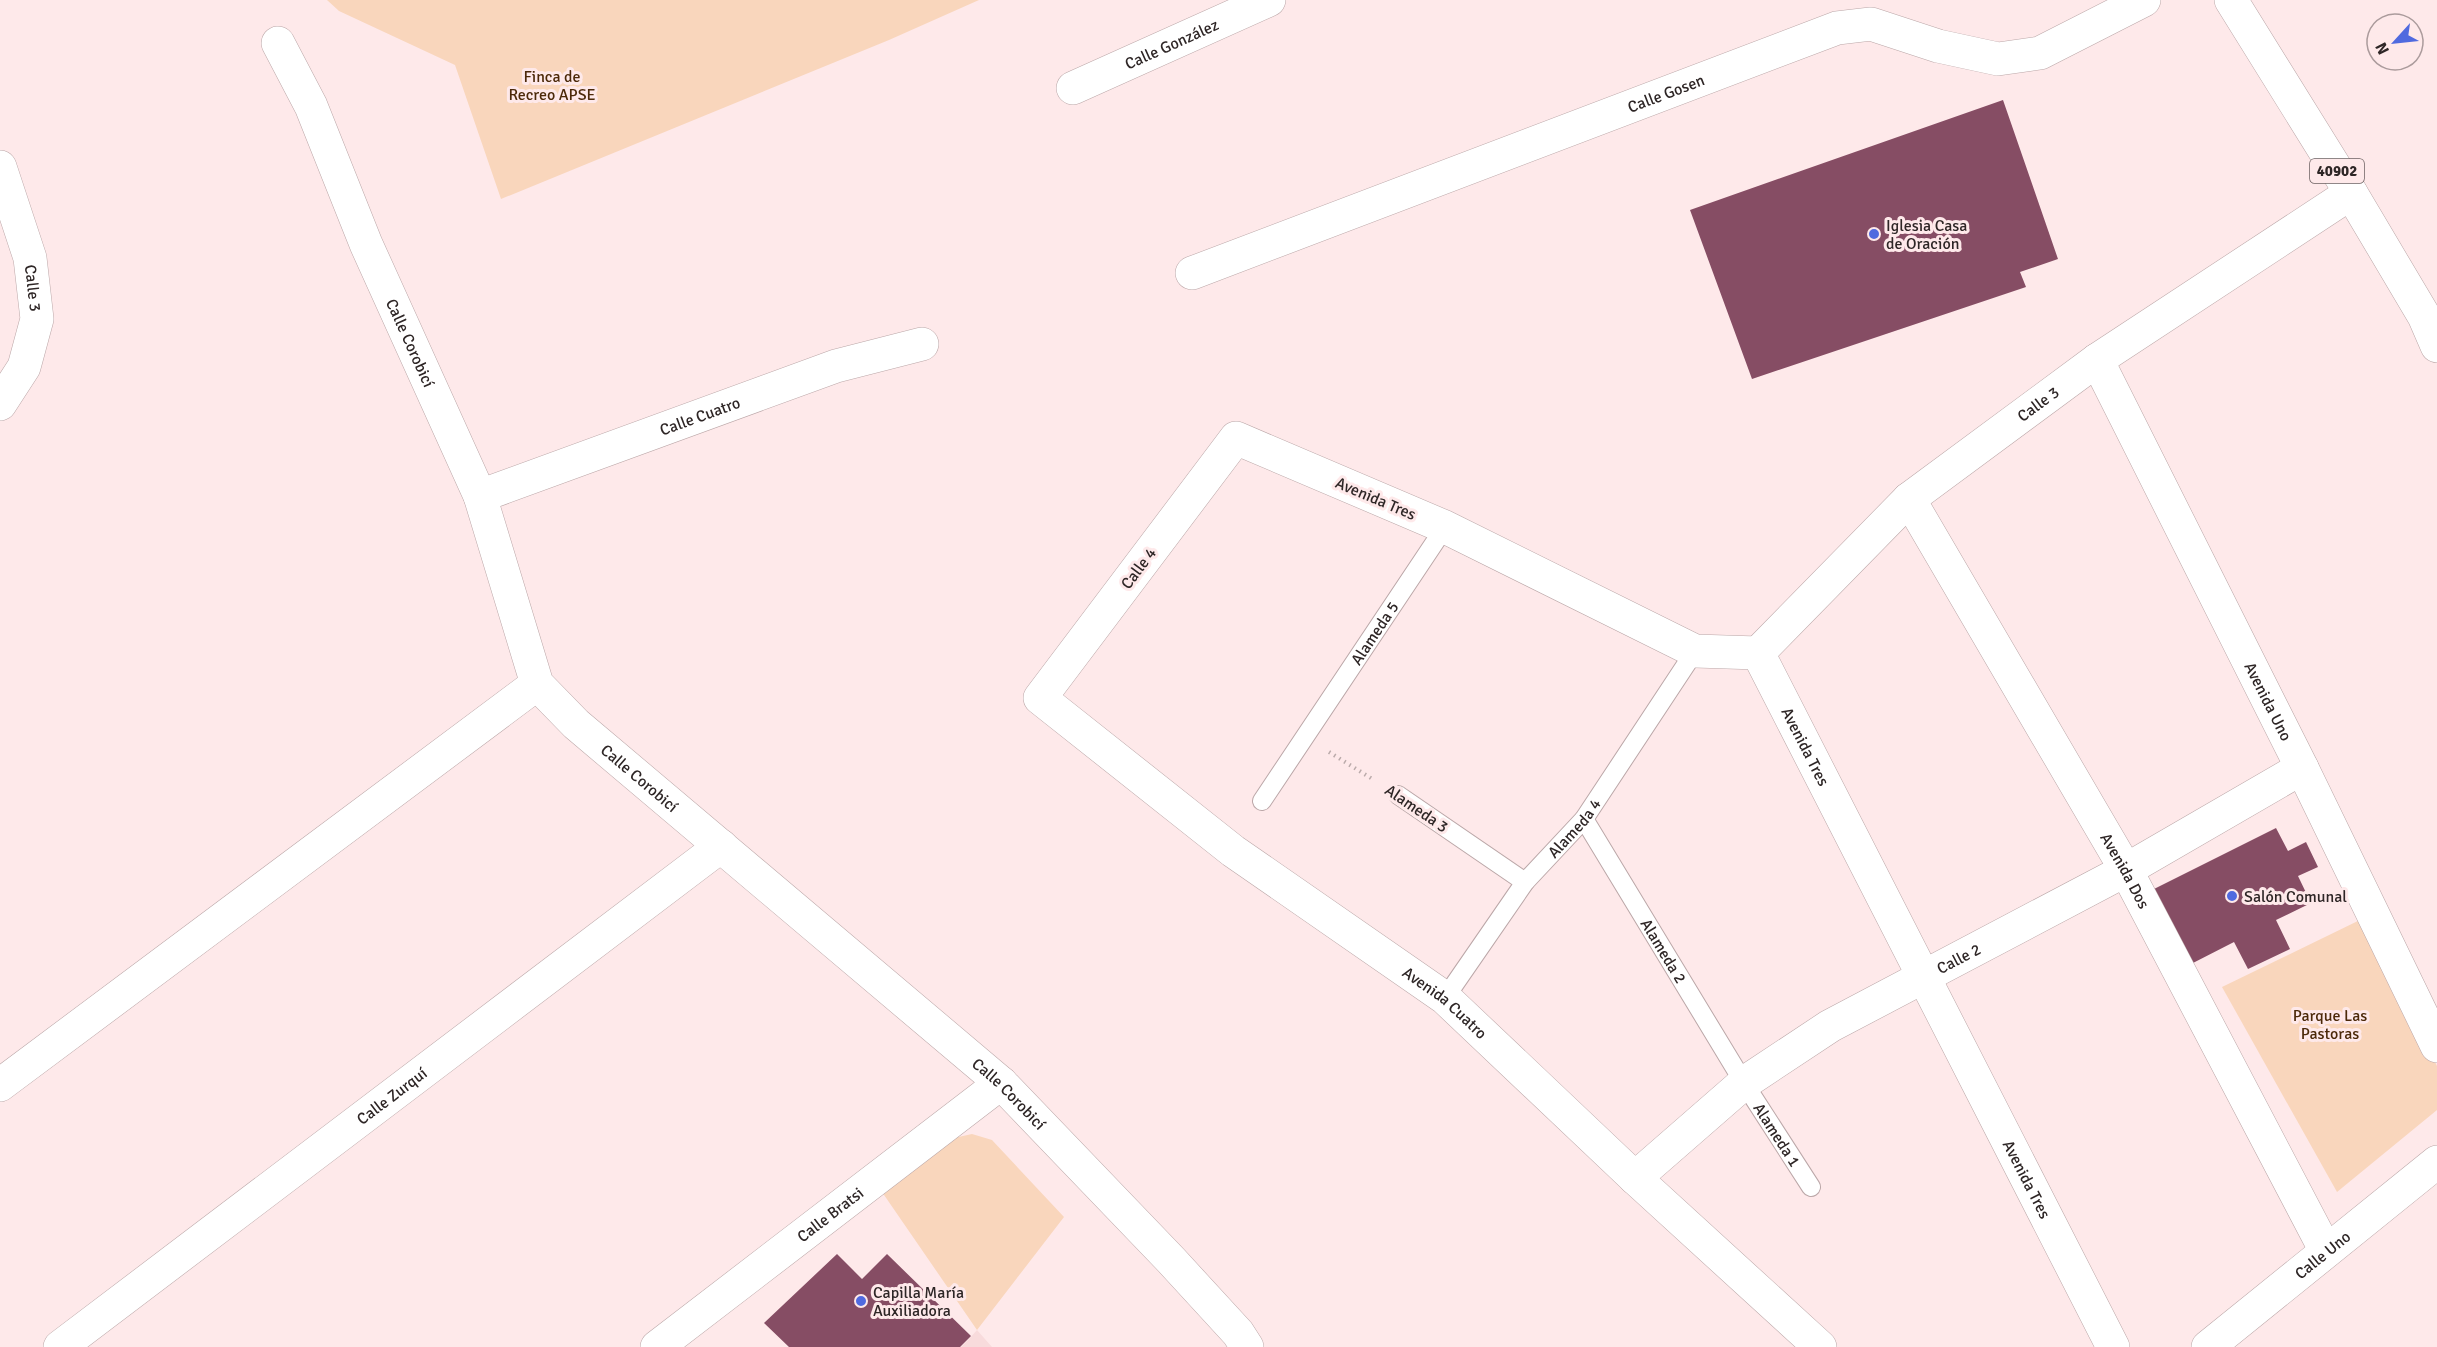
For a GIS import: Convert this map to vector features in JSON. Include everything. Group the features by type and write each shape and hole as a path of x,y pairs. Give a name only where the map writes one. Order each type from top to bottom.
{"street":[{"name":"Calle González","path":"1073,88 1269,0"},
{"name":"Calle Gosen","path":"1192,273 1837,28 1871,24 1938,46 1998,59 2040,52 2144,0"},
{"name":"40902","path":"2230,0 2351,193 2424,316 2437,345"},
{"name":"Calle Corobicí","path":"278,43 311,105 366,244 480,496 537,684 576,724 1001,1083 1171,1260 1238,1334 1246,1347"},
{"name":"Calle 3","path":"0,167 30,258 37,319 24,367 0,405"},
{"name":"Calle 3","path":"1758,653 1909,499 2097,360 2351,193"},
{"name":"Calle Cuatro","path":"480,496 836,366 922,344"},
{"name":"Avenida Uno","path":"2097,360 2302,768 2437,1046"},
{"name":"Avenida Tres","path":"1236,438 1445,527 1695,651 1758,653 2113,1347"},
{"name":"Calle 4","path":"1040,698 1236,438"},
{"name":"Avenida Dos","path":"1909,499 2126,870 2326,1251"},
{"path":"0,1085 537,684"},
{"name":"Avenida Cuatro","path":"1040,698 1233,851 1445,998 1635,1178 1820,1347"},
{"name":"Calle 2","path":"1635,1178 1744,1083 1830,1026 2126,870 2302,768"},
{"name":"Calle Zurquí","path":"60,1347 721,846"},
{"name":"Calle Bratsi","path":"657,1347 1001,1083"},
{"name":"Calle Uno","path":"2208,1347 2437,1162"}],"lane":[{"name":"Alameda 5","path":"1306,738 1445,527"},
{"name":"Alameda 4","path":"1445,998 1525,882 1584,819 1695,651"},
{"path":"1262,801 1306,738"},
{"name":"Alameda 3","path":"1398,795 1525,882"},
{"name":"Alameda 2","path":"1584,819 1744,1083"},
{"name":"Alameda 1","path":"1744,1083 1810,1187"}],"path":[{"name":"Alameda 3","path":"1306,738 1398,795"}],"shaded area":[{"path":"977,1330 992,1347 961,1347 969,1339"}],"green space":[{"name":"Finca de Recreo APSE","path":"327,0 979,0 889,40 501,199 455,65 339,11"},
{"name":"Parque Las Pastoras","path":"2364,918 2437,1066 2437,1110 2337,1192 2222,987"},
{"path":"972,1134 992,1140 1064,1217 977,1330 882,1192 954,1138"}],"building":[{"name":"Iglesia Casa de Oración","path":"2003,100 2058,259 2020,272 2026,287 1752,379 1690,210"},
{"name":"Salón Comunal","path":"2276,828 2288,851 2306,842 2318,867 2298,876 2311,903 2276,920 2290,949 2248,969 2234,942 2191,964 2154,889"},
{"name":"Capilla María Auxiliadora","path":"837,1254 862,1279 887,1254 971,1336 960,1347 789,1347 764,1323"}],"place":[{"name":"Iglesia Casa de Oración","path":"1874,234"},
{"name":"Salón Comunal","path":"2232,896"},
{"name":"Capilla María Auxiliadora","path":"861,1301"}]}
